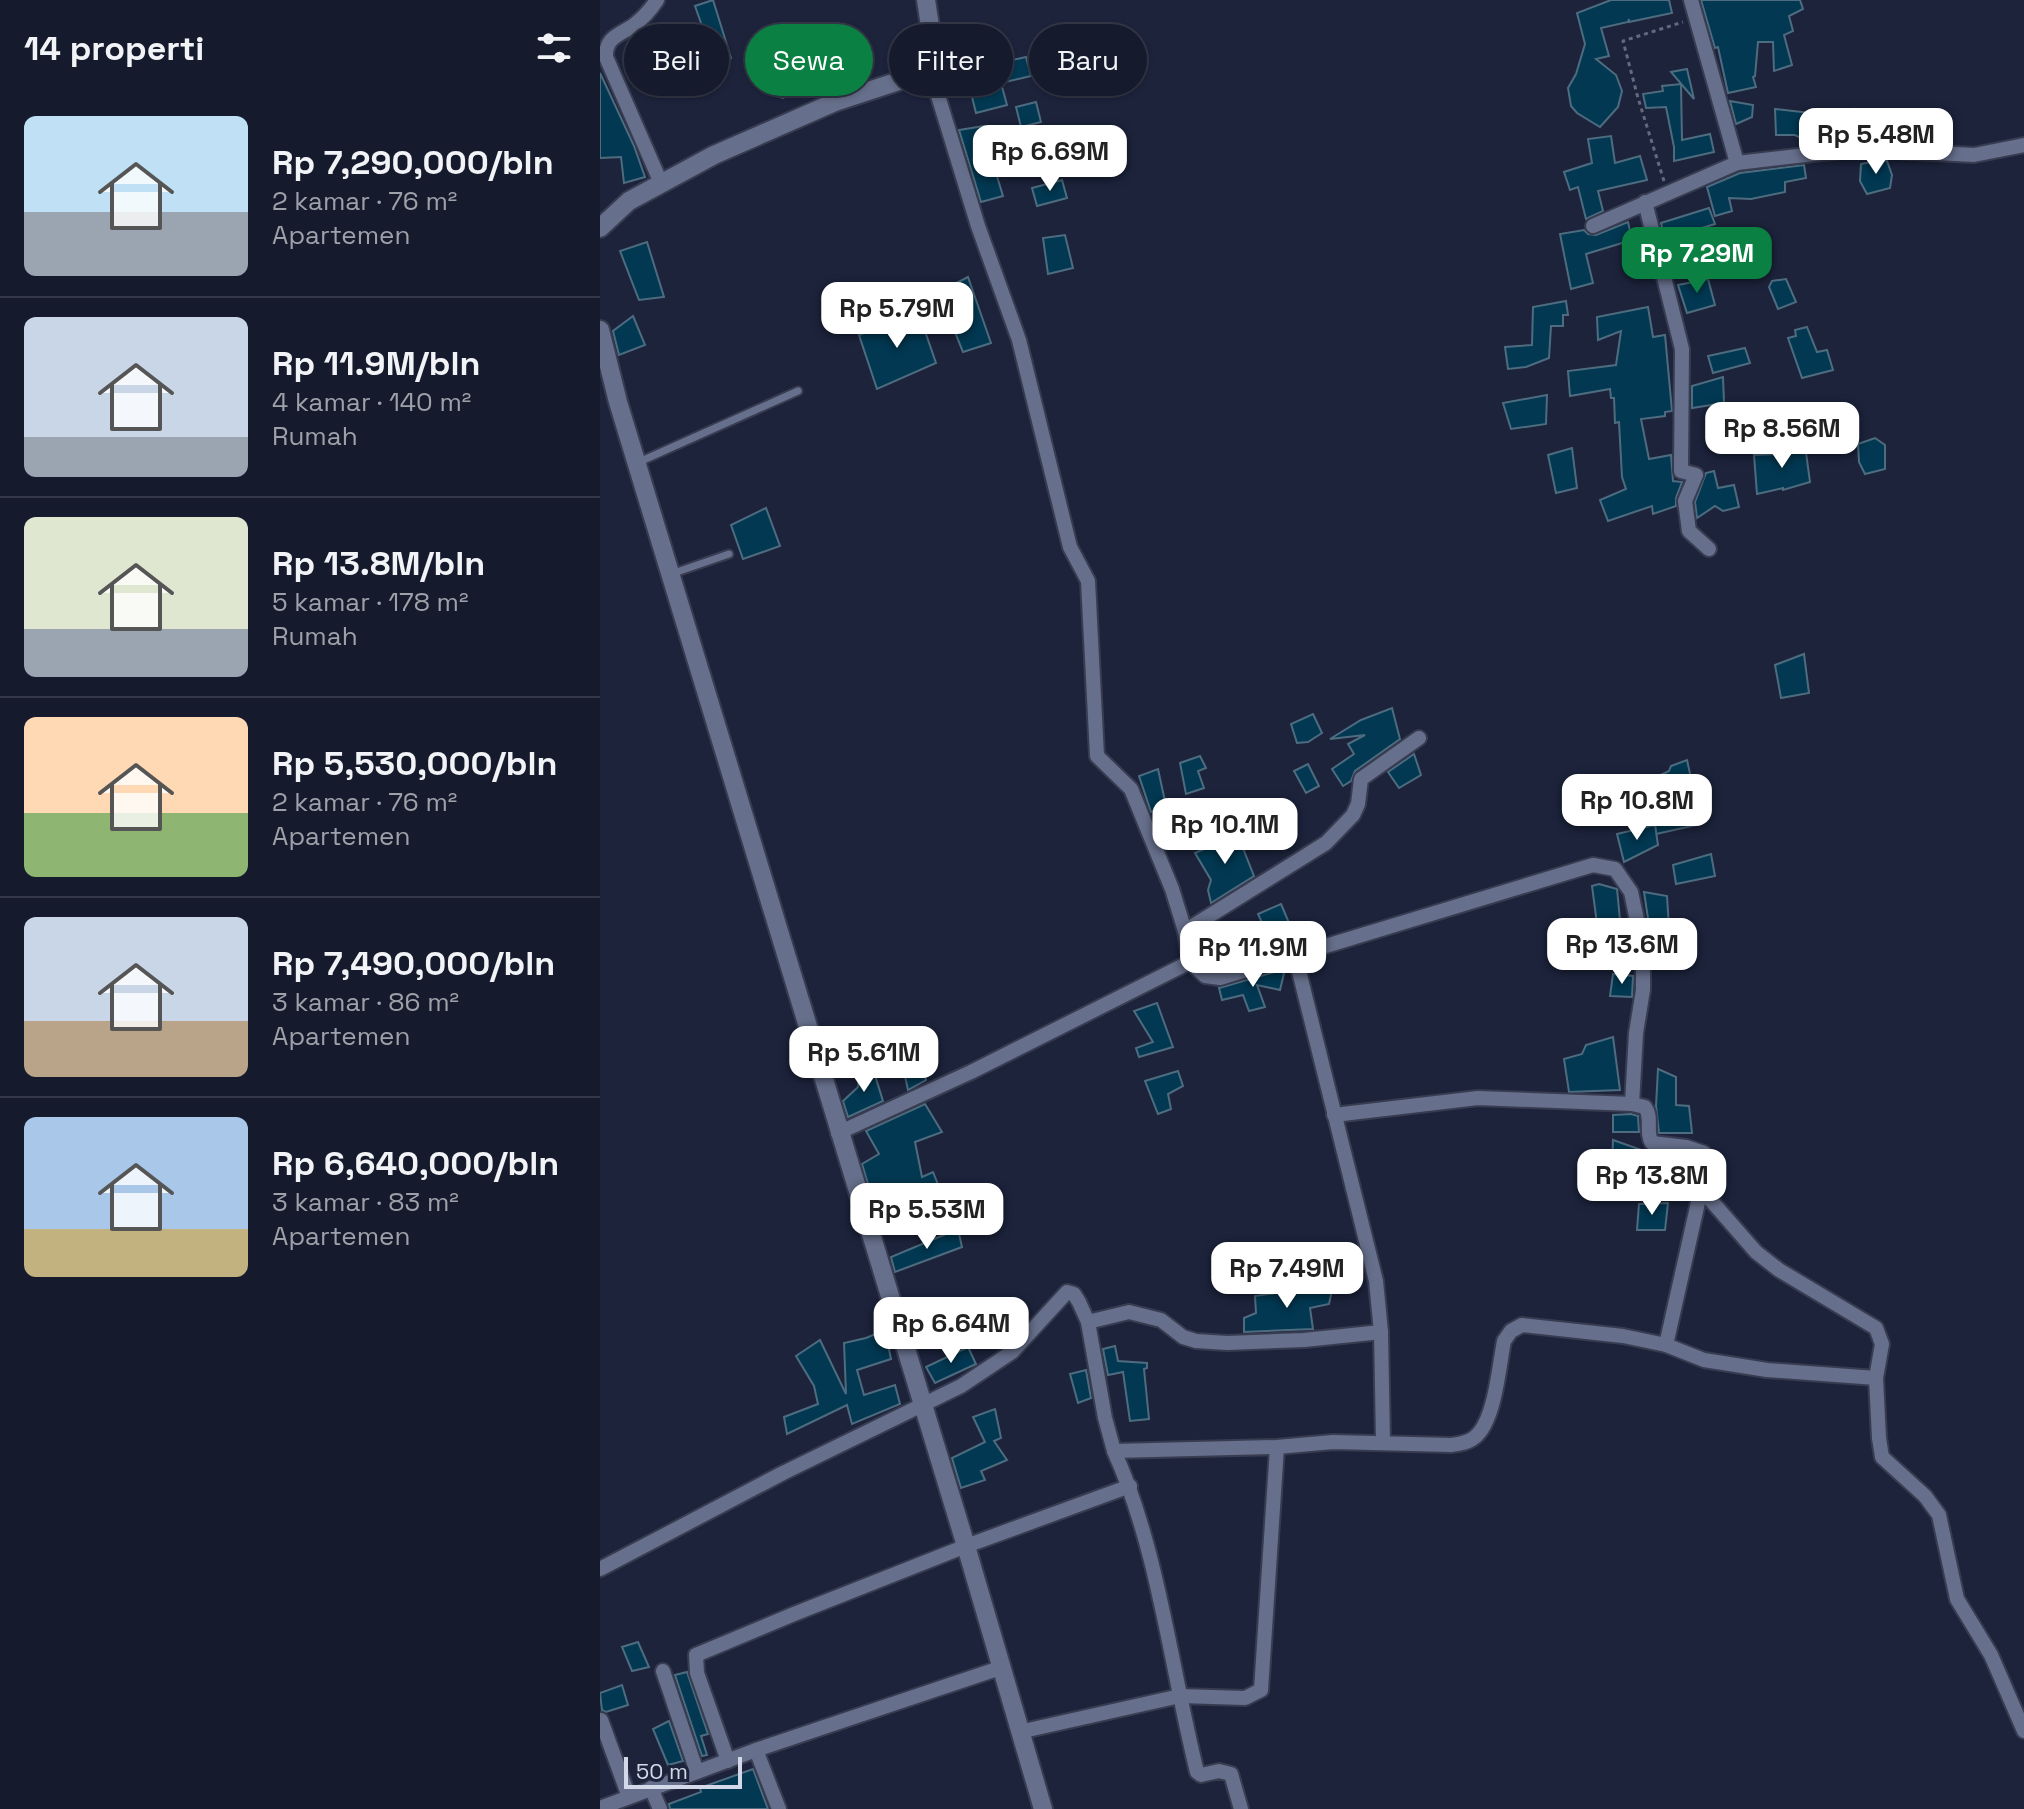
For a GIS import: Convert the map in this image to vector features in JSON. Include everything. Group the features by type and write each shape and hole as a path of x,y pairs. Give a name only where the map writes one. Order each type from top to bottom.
{"street":[{"path":"657,0 635,24 612,38 605,46 603,58 661,183"},
{"path":"926,0 930,24"},
{"path":"1691,0 1737,163"},
{"path":"600,228 629,201 714,155 835,102 889,85"},
{"path":"937,96 1019,340 1070,547 1088,581 1097,756 1131,789 1172,889 1185,931 1190,962 1205,976 1220,978 1593,865 1615,869 1631,892 1643,949 1643,990 1636,1033 1632,1104"},
{"path":"1593,226 1737,163 1857,149 1974,155 2024,145"},
{"path":"1645,202 1682,349 1681,471 1696,475 1685,501 1689,531 1709,549"},
{"path":"600,330 636,463 838,1133 924,1405 1043,1809"},
{"path":"1185,931 1326,843 1353,815 1358,804 1361,779 1419,738"},
{"path":"1295,955 1376,1281 1381,1332 1383,1441"},
{"path":"838,1133 971,1072 1190,962"},
{"path":"1334,1115 1478,1098 1645,1107 1649,1112 1649,1139 1652,1143 1686,1147 1704,1153 1707,1158 1666,1345"},
{"path":"1701,1189 1756,1252 1779,1270 1876,1328 1882,1344 1876,1378 1882,1457 1925,1496 1939,1515 1957,1599 1991,1655 2024,1731"},
{"path":"600,1569 783,1473 961,1386 1012,1352 1067,1292 1074,1294 1088,1322 1105,1418 1114,1451 1130,1486 1199,1775 1219,1771 1231,1774 1241,1809"},
{"path":"1088,1322 1129,1312 1161,1320 1183,1337 1227,1343 1304,1340 1381,1332"},
{"path":"1114,1451 1383,1441 1451,1445 1475,1438 1487,1423 1504,1341 1518,1327 1530,1325 1623,1336 1666,1345 1704,1360 1767,1370 1876,1378"},
{"path":"1019,1732 1180,1696 1245,1698 1261,1690 1277,1447"},
{"path":"728,1761 697,1673 696,1655 966,1546 1130,1486"},
{"path":"600,1808 756,1750 1000,1668"},
{"path":"663,1671 697,1772"},
{"path":"601,1720 629,1797"},
{"path":"756,1750 779,1809"},
{"path":"651,1788 660,1809"}],"lane":[{"path":"636,463 798,391"},
{"path":"670,574 729,554"}],"path":[{"path":"1667,192 1623,41 1695,18"}],"building":[{"path":"713,0 720,24 701,24 695,6"},
{"path":"1611,0 1669,0 1672,13 1629,22 1629,19 1628,22 1601,28 1609,56 1596,59 1616,75 1622,91 1618,107 1600,127 1571,106 1568,88 1576,74 1585,44 1577,13"},
{"path":"1701,0 1800,0 1803,9 1789,16 1793,31 1784,35 1792,65 1774,71 1773,42 1758,42 1753,77 1756,87 1728,93 1718,47 1715,48"},
{"path":"1026,57 1029,76 1013,80 1013,60"},
{"path":"1687,69 1694,99 1671,72"},
{"path":"600,73 645,177 624,183 621,157 600,158"},
{"path":"1681,84 1682,140 1710,134 1714,152 1674,161 1666,107 1646,108 1643,94 1663,91 1662,86"},
{"path":"972,96 1005,96 1007,105 976,113"},
{"path":"1730,101 1753,105 1752,117 1736,124"},
{"path":"1036,102 1041,122 1021,127 1016,107"},
{"path":"1775,109 1840,114 1854,109 1852,120 1887,122 1888,126 1876,128 1878,134 1856,137 1855,133 1829,139 1822,134 1805,140 1795,135 1776,135"},
{"path":"984,126 1003,196 981,202 959,130"},
{"path":"1611,136 1615,163 1640,156 1647,180 1598,191 1603,211 1586,219 1578,187 1570,190 1564,172 1592,163 1588,139"},
{"path":"1887,161 1892,175 1890,188 1867,194 1860,181 1861,164"},
{"path":"1804,165 1806,178 1785,182 1785,192 1751,199 1729,198 1732,211 1715,216 1707,187 1740,173"},
{"path":"1062,180 1067,198 1037,206 1032,188"},
{"path":"1709,208 1715,224 1665,239 1661,223"},
{"path":"1628,222 1632,240 1586,254 1593,283 1571,289 1560,234 1584,230 1596,235"},
{"path":"1065,235 1073,268 1048,274 1043,238"},
{"path":"647,242 664,297 639,300 620,251"},
{"path":"968,277 991,343 963,352 939,292"},
{"path":"1708,279 1715,305 1687,313 1678,285"},
{"path":"1786,279 1796,302 1778,309 1769,287 1772,281"},
{"path":"1566,301 1568,315 1563,315 1563,326 1551,326 1549,358 1526,367 1508,369 1505,347 1532,345 1533,307"},
{"path":"1648,307 1653,337 1665,335 1672,411 1665,412 1665,416 1641,419 1649,459 1671,455 1673,481 1682,482 1676,506 1653,514 1652,506 1608,521 1600,500 1626,489 1614,398 1611,398 1610,389 1570,396 1568,371 1616,365 1621,331 1598,340 1597,317"},
{"path":"918,311 936,363 877,389 859,335"},
{"path":"633,316 645,345 619,355 613,331"},
{"path":"1807,327 1817,352 1827,350 1833,370 1802,378 1788,338 1796,336 1795,330"},
{"path":"1745,348 1750,363 1713,373 1708,356"},
{"path":"1723,377 1724,403 1692,408 1692,386"},
{"path":"1547,395 1546,424 1511,429 1503,403"},
{"path":"1875,438 1885,445 1885,469 1865,474 1859,462 1858,444"},
{"path":"1805,445 1810,482 1757,494 1754,455 1779,454 1779,450"},
{"path":"1572,448 1577,488 1556,493 1548,455"},
{"path":"1714,471 1718,488 1734,485 1739,507 1723,511 1715,506 1697,518 1695,502 1706,473"},
{"path":"766,508 780,546 743,559 731,525"},
{"path":"1804,654 1809,693 1781,698 1775,665"},
{"path":"1392,708 1400,739 1355,771 1351,781 1343,786 1332,769 1354,754 1348,744 1365,735 1330,739 1361,720"},
{"path":"1313,714 1322,733 1308,742 1297,743 1291,724"},
{"path":"1414,754 1421,775 1399,788 1388,772"},
{"path":"1200,756 1206,768 1198,771 1204,788 1186,794 1180,763"},
{"path":"1687,760 1701,824 1656,834 1650,780"},
{"path":"1308,764 1319,786 1306,793 1294,771"},
{"path":"1158,769 1166,806 1151,812 1139,776"},
{"path":"1655,825 1658,845 1624,862 1617,834"},
{"path":"1228,834 1240,841 1254,876 1211,903 1208,890 1211,880 1195,853 1218,843 1218,835"},
{"path":"1711,854 1715,876 1676,884 1673,865"},
{"path":"1599,884 1617,889 1620,920 1597,924 1592,886"},
{"path":"1644,892 1667,896 1669,927 1681,928 1681,943 1652,945"},
{"path":"1281,904 1298,944 1226,966 1220,950 1247,940 1245,936 1264,927 1258,914"},
{"path":"1207,932 1211,951 1199,955 1196,939"},
{"path":"1285,969 1280,990 1257,985 1265,1007 1249,1011 1243,995 1222,1000 1219,988"},
{"path":"1613,974 1633,976 1632,997 1610,996"},
{"path":"1157,1003 1173,1047 1139,1057 1136,1048 1153,1042 1134,1011"},
{"path":"1613,1037 1620,1090 1569,1092 1564,1059 1582,1054 1586,1045"},
{"path":"918,1047 926,1080 908,1090 900,1053"},
{"path":"873,1069 883,1101 848,1117 843,1101 858,1087 859,1075"},
{"path":"1658,1069 1676,1077 1676,1105 1689,1106 1692,1133 1659,1133 1656,1106"},
{"path":"1178,1071 1183,1086 1168,1094 1171,1109 1158,1114 1145,1081"},
{"path":"925,1104 942,1132 915,1142 922,1177 933,1172 941,1192 878,1217 862,1164 879,1154 866,1131"},
{"path":"1613,1115 1638,1116 1639,1132 1613,1132"},
{"path":"1613,1140 1677,1159 1667,1161 1666,1178 1645,1174 1646,1164 1612,1169"},
{"path":"1668,1203 1665,1230 1637,1230 1639,1204"},
{"path":"958,1229 962,1247 895,1272 891,1257"},
{"path":"1333,1285 1329,1304 1310,1308 1313,1329 1244,1332 1244,1318 1256,1313 1255,1296"},
{"path":"885,1330 891,1359 857,1370 864,1395 895,1385 900,1404 852,1424 847,1405 787,1434 784,1417 818,1404 814,1386 796,1356 820,1340 846,1394 844,1343"},
{"path":"1115,1346 1118,1361 1147,1363 1144,1369 1149,1419 1130,1421 1123,1372 1108,1375 1103,1349"},
{"path":"968,1347 976,1364 935,1383 926,1367"},
{"path":"1086,1370 1091,1398 1078,1403 1070,1374"},
{"path":"995,1409 1001,1438 994,1441 1007,1460 981,1471 985,1480 961,1488 952,1458 985,1442 973,1417"},
{"path":"638,1642 649,1667 632,1671 622,1647"},
{"path":"687,1672 708,1734 701,1736 707,1755 702,1756 675,1675"},
{"path":"622,1685 628,1705 606,1712 602,1710 600,1693"},
{"path":"669,1721 683,1761 668,1765 653,1729"},
{"path":"753,1769 768,1809 670,1809 669,1804 701,1792 700,1788"}]}
